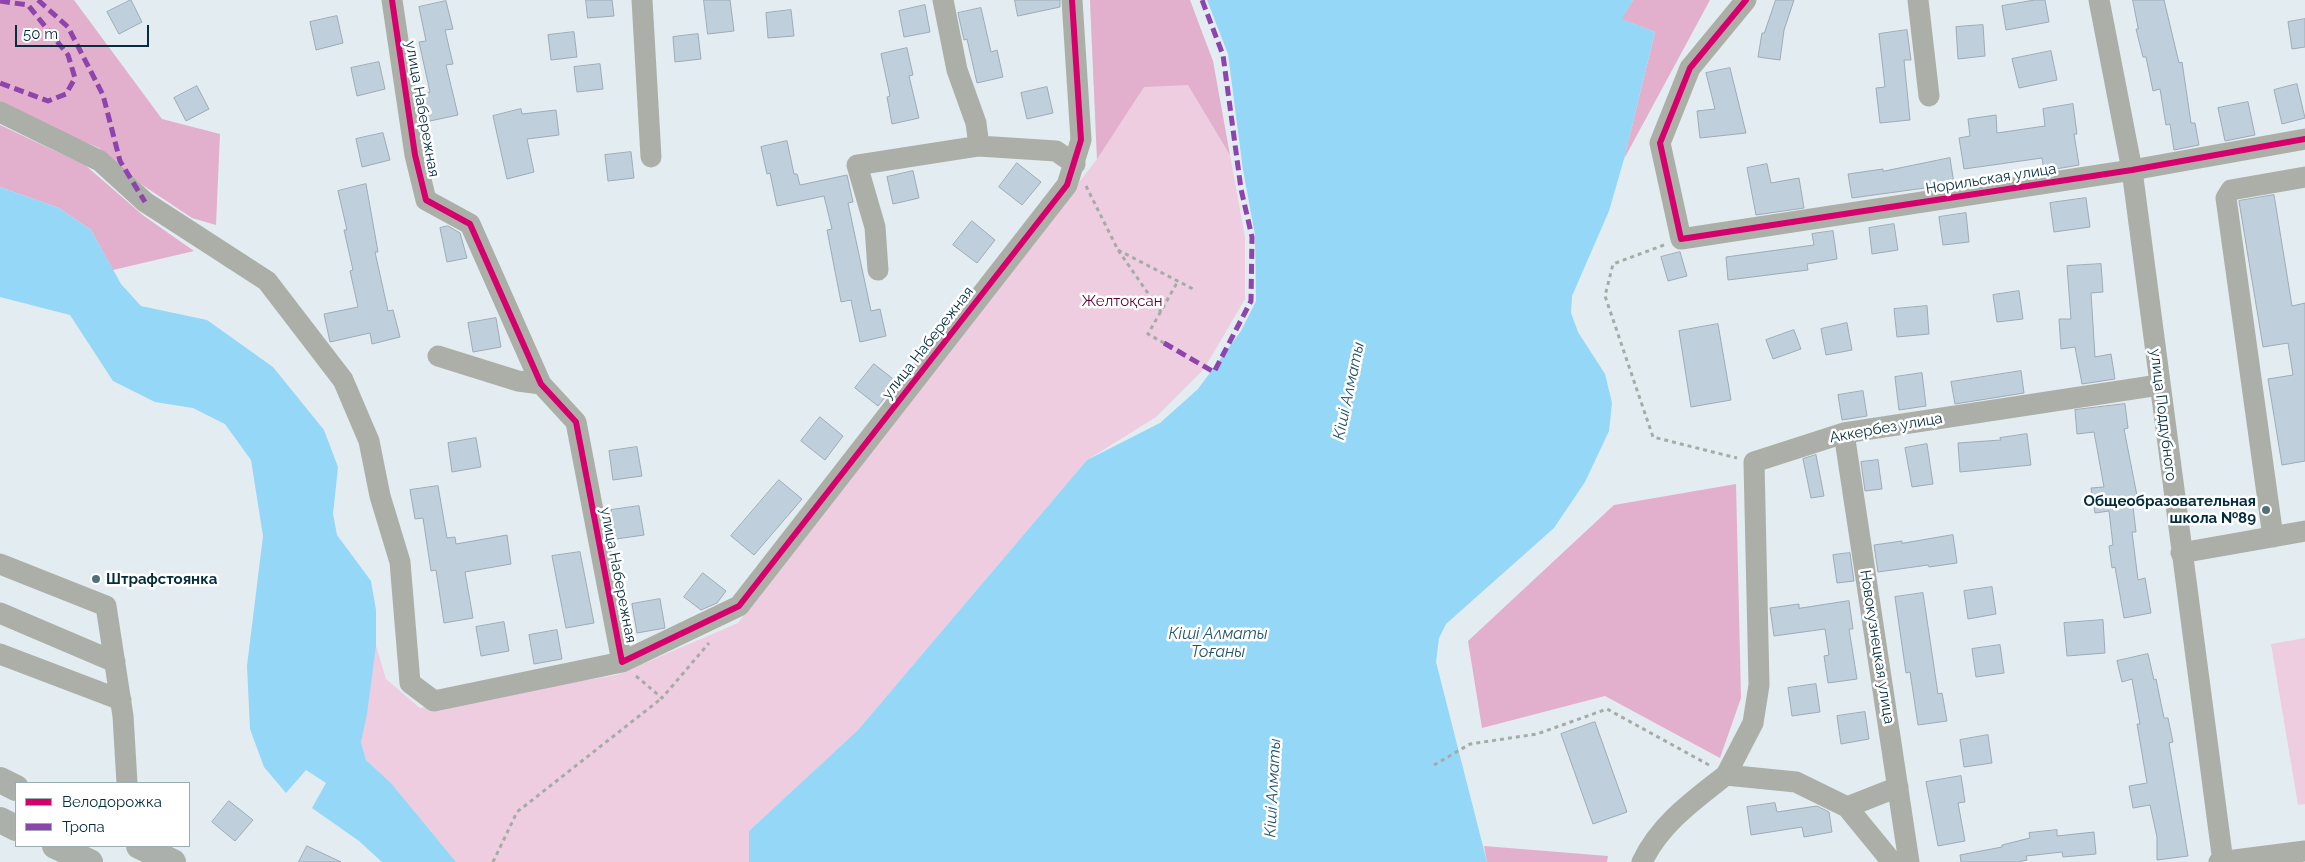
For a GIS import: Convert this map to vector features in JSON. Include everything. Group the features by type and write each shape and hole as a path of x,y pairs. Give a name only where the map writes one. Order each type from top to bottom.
{"main road":[{"path":"0,780 15,788"},
{"path":"0,820 15,828"},
{"path":"57,847 90,862"},
{"path":"141,847 173,862"}],"street":[{"name":"улица Набережная","path":"392,0 415,156 426,200 470,224 541,384 576,422 622,662 739,606 1067,185 1081,140 1072,0"},
{"path":"642,0 651,157"},
{"path":"943,0 957,70 976,123 979,146"},
{"path":"1681,239 1660,143 1690,68 1746,0"},
{"path":"1918,0 1929,96"},
{"name":"улица Поддубного","path":"2099,0 2132,170 2158,385 2222,862"},
{"path":"0,112 100,161 145,202 267,281 343,380 369,441 380,496 400,562 410,683 434,701 622,662"},
{"name":"Норильская улица","path":"1681,239 2132,170 2305,138"},
{"path":"878,270 875,227 857,165 979,146 1056,151 1075,164"},
{"path":"2273,537 2226,198 2231,190 2305,177"},
{"path":"438,356 518,381 541,384"},
{"name":"Аккербез улица","path":"1754,462 1844,433 2158,385"},
{"name":"Новокузнецкая улица","path":"1844,433 1909,862"},
{"path":"1642,862 1650,846 1680,811 1726,775 1752,723 1759,685 1754,462"},
{"path":"2181,553 2305,531"},
{"path":"0,564 106,606 121,700 127,782"},
{"path":"0,613 115,662"},
{"path":"0,654 121,700"},
{"path":"1726,775 1796,782 1847,807 1892,862"},
{"path":"1847,807 1898,788"},
{"path":"2222,862 2305,851"}],"path":[{"path":"1075,164 1118,250 1161,312"},
{"path":"1681,239 1613,264 1605,296 1653,437 1754,462"},
{"path":"1118,250 1195,290"},
{"path":"1164,343 1148,334 1178,281"},
{"path":"494,862 517,812 662,698 715,636"},
{"path":"622,662 662,698"},
{"path":"1434,765 1470,744 1537,734 1607,709 1726,775"}],"green space":[{"name":"Желтоқсан","path":"1090,0 1186,0 1230,155 1245,237 1245,299 1204,369 1156,417 1087,460 858,730 749,831 749,862 456,862 391,783 366,760 361,742 376,646 386,679 420,708 617,675 738,623 1097,159"},
{"path":"2305,638 2305,804 2298,805 2271,644"}],"shaded area":[{"path":"0,0 74,0 162,119 220,134 216,225 192,218 141,184 99,148 0,106"},
{"path":"1090,0 1190,0 1213,61 1230,155 1188,85 1144,87 1097,159"},
{"path":"1633,0 1710,0 1624,159 1655,32 1621,19"},
{"path":"0,125 85,165 144,216 194,251 113,270 91,230 59,208 0,187"},
{"path":"1736,484 1741,698 1720,758 1605,696 1482,728 1468,641 1614,505"},
{"path":"1484,846 1608,856 1607,862 1487,862"}],"water":[{"name":"Кіші Алматы Тоғаны","path":"1207,0 1633,0 1622,19 1655,32 1624,159 1609,211 1572,296 1571,313 1578,332 1605,374 1612,403 1609,431 1585,482 1554,528 1446,624 1439,638 1436,662 1487,862 749,862 749,831 858,730 1087,460 1160,423 1198,389 1241,331 1256,301 1255,235 1243,170 1228,54"},
{"path":"0,187 59,208 91,230 121,284 141,306 207,320 273,367 324,430 338,467 333,514 337,535 371,581 376,610 376,646 367,714 361,742 366,760 391,783 456,862 382,862 359,841 312,808 326,783 306,770 286,793 264,767 250,729 247,666 263,536 251,460 225,424 193,408 155,402 113,381 70,315 0,297"}],"building":[{"path":"131,0 142,22 119,34 107,12"},
{"path":"586,0 612,0 614,16 588,18"},
{"path":"704,0 730,0 734,31 708,34"},
{"path":"1015,0 1060,0 1060,7 1018,16"},
{"path":"1776,0 1794,0 1784,30 1780,60 1758,57 1762,33 1764,33"},
{"path":"2045,0 2049,22 2006,30 2002,6"},
{"path":"2133,0 2164,0 2179,63 2182,62 2191,123 2195,123 2199,145 2174,150 2170,124 2166,125 2160,89 2153,91 2146,57 2143,57 2136,29 2138,29"},
{"path":"446,1 453,29 445,30 453,64 446,65 458,115 430,121 424,94 430,92 419,42 426,41 419,7"},
{"path":"925,5 930,32 904,37 899,11"},
{"path":"981,8 991,52 997,50 1003,77 977,83 967,39 964,40 958,13"},
{"path":"791,10 794,36 768,38 766,13"},
{"path":"337,16 343,43 316,50 310,22"},
{"path":"2305,19 2305,47 2292,49 2288,22"},
{"path":"1983,25 1985,56 1958,59 1956,27"},
{"path":"1907,30 1911,60 1904,60 1910,120 1880,123 1876,88 1885,87 1879,34"},
{"path":"574,32 577,57 551,60 548,35"},
{"path":"698,34 701,59 675,62 673,37"},
{"path":"907,48 913,75 909,76 919,118 892,124 887,97 890,96 881,54"},
{"path":"2051,51 2057,80 2019,88 2012,59"},
{"path":"379,62 385,89 357,96 351,68"},
{"path":"600,64 603,89 577,92 574,67"},
{"path":"1730,68 1746,133 1700,138 1697,111 1715,109 1706,73"},
{"path":"2297,84 2305,118 2282,124 2274,90"},
{"path":"197,86 209,109 186,121 174,98"},
{"path":"1047,87 1053,113 1027,119 1021,93"},
{"path":"2248,102 2255,135 2225,141 2218,108"},
{"path":"2073,104 2077,134 2074,134 2079,165 2044,171 2042,158 1964,169 1959,138 1970,136 1968,119 1996,115 1997,133 2045,126 2043,109"},
{"path":"521,109 522,114 556,110 559,135 527,139 534,172 507,179 493,116"},
{"path":"383,133 390,160 362,167 356,139"},
{"path":"787,141 794,174 797,174 800,185 847,175 853,202 848,203 871,311 880,309 886,336 860,342 851,300 841,302 827,230 832,229 824,196 777,206 770,173 767,174 761,147"},
{"path":"631,152 634,178 608,181 605,155"},
{"path":"1950,158 1954,184 1852,198 1848,174 1883,169 1883,171"},
{"path":"1017,163 1041,182 1022,205 999,187"},
{"path":"1767,164 1771,183 1799,178 1804,208 1756,215 1747,168"},
{"path":"913,171 919,198 893,204 887,177"},
{"path":"366,184 378,252 375,252 388,311 393,310 400,337 372,344 370,333 330,342 324,314 358,307 350,271 353,270 344,230 347,230 338,191"},
{"path":"2274,195 2292,306 2305,303 2305,461 2282,465 2268,379 2293,375 2288,343 2263,347 2239,201"},
{"path":"2086,198 2090,227 2054,232 2050,203"},
{"path":"1966,213 1969,242 1943,245 1939,217"},
{"path":"972,221 995,240 977,263 953,245"},
{"path":"1894,224 1898,250 1872,254 1869,228"},
{"path":"448,226 460,233 467,258 447,262 440,228"},
{"path":"1833,231 1837,259 1807,264 1808,270 1728,280 1726,257 1814,245 1812,234"},
{"path":"1680,252 1687,276 1668,281 1661,257"},
{"path":"2101,264 2103,292 2091,293 2095,357 2111,354 2115,379 2082,384 2075,347 2061,349 2059,319 2071,319 2067,266"},
{"path":"2019,291 2023,319 1997,322 1993,295"},
{"path":"1927,306 1929,334 1897,337 1894,309"},
{"path":"496,318 501,347 473,352 468,323"},
{"path":"1847,323 1852,350 1826,355 1821,329"},
{"path":"1718,324 1731,400 1691,407 1679,331"},
{"path":"1794,330 1801,349 1773,359 1766,340"},
{"path":"874,364 897,382 878,406 855,388"},
{"path":"2021,371 2024,393 1955,404 1951,382"},
{"path":"1922,373 1926,406 1899,410 1895,377"},
{"path":"1863,391 1867,416 1842,420 1838,395"},
{"path":"2125,404 2128,428 2124,429 2139,506 2133,507 2136,532 2132,532 2138,580 2145,578 2151,613 2124,618 2115,567 2112,568 2109,546 2113,545 2109,511 2095,513 2091,488 2104,487 2094,432 2077,434 2075,410"},
{"path":"820,417 843,436 825,460 801,441"},
{"path":"2027,434 2031,465 1960,472 1958,443 2001,440 2000,438"},
{"path":"476,438 481,467 452,472 448,443"},
{"path":"1927,444 1933,484 1912,487 1905,448"},
{"path":"637,447 642,476 613,480 609,451"},
{"path":"1816,455 1824,496 1811,498 1803,459"},
{"path":"1878,460 1882,489 1865,491 1861,462"},
{"path":"779,480 802,499 754,555 731,536"},
{"path":"438,486 447,538 455,537 456,544 507,535 511,564 465,572 473,618 444,623 436,570 431,571 423,518 415,519 410,490"},
{"path":"639,506 644,535 616,539 611,510"},
{"path":"1953,535 1957,563 1878,572 1874,545 1902,541 1902,543"},
{"path":"580,552 594,623 566,628 552,556"},
{"path":"1850,553 1854,581 1837,583 1833,555"},
{"path":"703,573 726,591 717,603 701,610 684,597"},
{"path":"1992,587 1996,614 1968,619 1964,591"},
{"path":"1923,593 1938,694 1942,693 1947,721 1918,725 1910,672 1906,673 1895,597"},
{"path":"660,599 665,628 637,633 632,604"},
{"path":"1849,601 1853,629 1849,629 1857,679 1828,683 1824,656 1829,655 1825,629 1774,636 1770,608 1799,604 1799,608"},
{"path":"2103,620 2105,653 2067,656 2064,623"},
{"path":"504,622 509,651 481,656 476,627"},
{"path":"557,630 562,659 534,664 529,635"},
{"path":"2000,645 2004,673 1976,677 1972,649"},
{"path":"2148,654 2154,680 2156,679 2164,718 2168,718 2173,742 2169,743 2188,856 2157,860 2157,837 2150,805 2133,808 2129,786 2147,783 2132,679 2122,682 2117,661"},
{"path":"1816,684 1820,712 1792,716 1788,688"},
{"path":"1865,712 1869,739 1841,744 1837,716"},
{"path":"1595,722 1627,812 1593,824 1561,734"},
{"path":"1988,735 1992,763 1964,767 1960,740"},
{"path":"1961,776 1965,802 1958,803 1965,841 1938,846 1926,782"},
{"path":"229,801 253,820 235,841 212,822"},
{"path":"1775,803 1777,812 1817,806 1829,812 1832,832 1804,837 1802,827 1751,835 1747,807"},
{"path":"2057,830 2057,836 2094,832 2096,854 2063,857 2062,852 2026,856 2027,860 2018,862 1961,862 1960,855 2002,847 2002,845 2030,838 2029,833"},
{"path":"307,846 341,862 299,862"}],"marked path":[{"path":"38,0 68,27 103,95 120,161 145,202"},
{"path":"1164,343 1214,372 1251,301 1252,237 1241,189 1223,55 1202,0"},
{"path":"0,1 28,5 68,55 75,78 66,94 48,101 0,83"}],"cycle path":[{"path":"392,0 415,155 426,200 470,224 541,384 576,422 622,662 739,606 1067,185 1081,140 1072,0"},
{"path":"1746,0 1690,68 1660,143 1681,239 2132,170 2305,139"}],"place":[{"name":"Общеобразовательная школа №89","path":"2266,510"},
{"name":"Штрафстоянка","path":"96,579"}],"water label":[{"name":"Кіші Алматы","path":"1349,391"},
{"name":"Кіші Алматы","path":"1273,788"}]}
